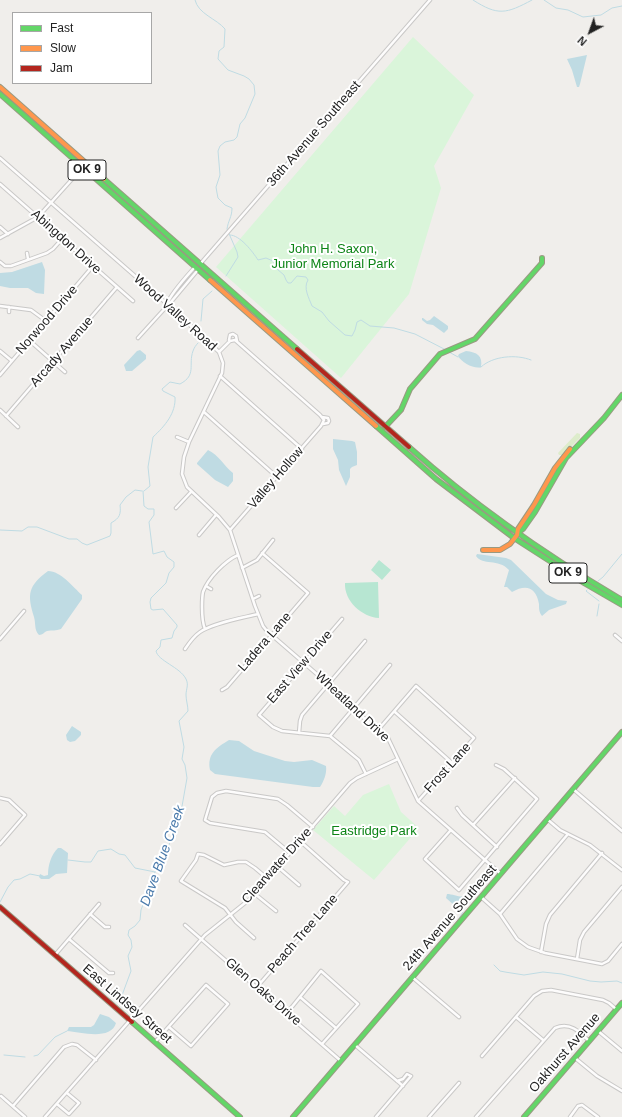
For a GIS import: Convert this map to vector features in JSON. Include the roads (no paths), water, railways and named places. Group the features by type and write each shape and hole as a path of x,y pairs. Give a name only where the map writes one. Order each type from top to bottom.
{"main road":[{"name":"OK 9","path":"0,87 436,479 514,538 584,583 622,605"},
{"name":"OK 9","path":"0,94 419,456 478,505 570,569 622,600"},
{"path":"382,431 401,410 410,389 440,354 470,342 478,336 537,270 542,263 542,258"},
{"path":"483,550 502,550 510,544 518,533 522,531 538,508 562,464 576,445 602,420 622,394"},
{"name":"24th Avenue Southeast","path":"293,1117 622,732"},
{"name":"East Lindsey Street","path":"0,907 240,1117"},
{"name":"Oakhurst Avenue","path":"524,1117 616,1009 622,1004"}],"street":[{"name":"36th Avenue Southeast","path":"138,338 197,271 199,266 220,241 430,0"},
{"name":"Wood Valley Road","path":"0,158 219,352 223,363 222,370 189,442 184,457 182,474 187,487 191,492 230,530 252,599 263,626 271,635"},
{"path":"0,238 38,217 83,167"},
{"name":"Abingdon Drive","path":"0,184 133,301"},
{"path":"0,227 8,234"},
{"path":"0,262 5,266 11,266 47,253 54,249 62,239"},
{"path":"26,253 28,259"},
{"name":"Norwood Drive","path":"0,375 93,266"},
{"name":"Arcady Avenue","path":"6,416 117,287"},
{"path":"0,306 31,310 46,321"},
{"path":"8,312 9,307"},
{"path":"219,352 233,334 236,336 237,341"},
{"path":"229,341 233,339 237,341 322,417 328,418 328,423 322,424 324,420 322,417"},
{"path":"30,341 66,372"},
{"path":"0,351 12,361"},
{"path":"220,376 302,449"},
{"path":"0,410 18,427"},
{"path":"204,412 277,477"},
{"name":"Valley Hollow","path":"230,530 302,449 322,424"},
{"path":"177,437 189,442"},
{"path":"176,508 191,492"},
{"path":"199,536 216,515"},
{"path":"242,568 253,563 274,540"},
{"name":"Ladera Lane","path":"222,690 227,687 308,593 262,553"},
{"path":"205,629 203,625 202,596 206,586 221,567 238,555"},
{"path":"206,586 211,589"},
{"path":"252,599 259,596"},
{"path":"0,639 24,611"},
{"path":"185,649 194,637 205,629 258,614"},
{"name":"East View Drive","path":"299,733 279,730 259,715 342,618"},
{"name":"Wheatland Drive","path":"271,635 341,695 353,709 390,741 418,801 501,875"},
{"path":"615,635 622,641"},
{"path":"365,641 302,715 299,733 330,736 359,760 366,774"},
{"path":"330,736 390,665"},
{"name":"Frost Lane","path":"395,712 416,686 474,738 418,801"},
{"path":"378,730 395,712 452,763"},
{"name":"Clearwater Drive","path":"45,1117 209,931 256,894 350,783 354,779 398,759"},
{"path":"450,830 425,859 459,890 537,799 515,778 504,769 496,765"},
{"path":"473,825 515,778"},
{"path":"573,790 622,831"},
{"path":"290,853 265,832 210,823 205,820 212,797 218,793 226,791 275,798 287,805 313,827"},
{"path":"0,798 9,800 25,815 0,844"},
{"path":"457,808 462,815 497,847"},
{"path":"547,819 560,830 590,845 602,853 622,870"},
{"path":"500,914 568,834"},
{"name":"Peach Tree Lane","path":"257,987 348,882 300,841"},
{"path":"540,952 548,918 602,853"},
{"path":"254,938 238,924 225,908 181,881 196,860 198,854 204,854 224,865 238,862 248,863 268,879"},
{"path":"278,868 299,886"},
{"path":"577,959 580,940 584,932 622,887"},
{"path":"256,894 276,911"},
{"path":"481,898 500,914 520,941 528,947 540,952 602,964 606,962 622,944"},
{"path":"56,955 99,904"},
{"path":"90,914 105,927 109,927"},
{"name":"Glen Oaks Drive","path":"185,925 287,1012 341,1061"},
{"path":"69,939 109,973 113,973"},
{"path":"287,1012 321,971 358,1004 322,1044"},
{"path":"412,977 459,1017"},
{"path":"155,1042 169,1026 206,985 228,1004 192,1046 169,1026"},
{"path":"482,1056 534,996 542,991 548,990 602,1000 609,1003 616,1009"},
{"path":"300,997 336,1028"},
{"path":"516,1017 543,1040"},
{"path":"476,1117 555,1028 566,1025 575,1028 589,1041"},
{"path":"598,1031 622,1052"},
{"path":"13,1106 67,1045 77,1045 96,1060"},
{"path":"355,1045 403,1086"},
{"path":"575,1058 597,1076 622,1092"},
{"path":"376,1117 410,1078 410,1075 407,1074 403,1079 397,1081"},
{"path":"429,1117 459,1082"},
{"path":"57,1104 69,1114 79,1103 67,1093"},
{"path":"1,1096 24,1117"},
{"path":"570,1117 578,1106 582,1105 598,1117"}],"water":[{"path":"587,55 580,84 579,87 577,87 567,59"},
{"path":"42,262 45,270 44,294 36,293 28,288 10,288 0,286 0,273 12,272"},
{"path":"434,316 448,326 448,329 444,333 433,325 427,324 422,320 423,318 427,321 430,320"},
{"path":"140,350 146,355 146,359 132,371 126,371 124,365 137,351"},
{"path":"466,351 473,352 480,357 481,367 472,366 460,359 458,356 459,354"},
{"path":"333,439 355,442 357,465 350,469 350,477 346,486 339,470 338,460 333,449"},
{"path":"208,450 212,452 233,473 233,481 228,487 215,480 197,464"},
{"path":"477,554 511,560 546,594 558,600 567,601 566,604 549,610 542,616 539,610 538,598 533,591 522,588 512,592 507,587 504,587 509,570 500,564 479,559 476,556"},
{"path":"48,571 62,576 82,595 82,599 61,629 47,631 42,635 39,635 36,629 30,596 36,581"},
{"path":"72,726 81,732 81,735 75,741 70,742 67,740 66,735"},
{"path":"229,740 239,741 254,751 285,761 294,762 312,760 326,766 324,780 320,787 313,787 215,774 210,770 209,764 211,756 216,749"},
{"path":"58,848 61,848 68,853 67,873 56,874 49,879 41,879 39,877 40,874 44,876 48,875 50,860"},
{"path":"471,889 473,891 472,894 462,907 455,906 446,898 447,894 459,896 466,895"},
{"path":"100,1014 109,1017 116,1023 113,1029 102,1034 87,1034 67,1031 69,1027 91,1027 94,1025"}],"waterway":[{"name":"Dave Blue Creek","path":"195,0 197,5 204,13 222,25 225,29 224,47 219,51 218,59 228,70 244,76 254,85 255,94 245,118 240,124 237,137 234,140 225,142 220,146 218,151 220,175 216,187 217,193 218,198 225,205 232,208 227,229 238,257 226,276"},
{"path":"473,0 489,9 496,11 515,8 532,0"},
{"path":"544,0 556,8 568,10 583,17 601,15 612,8 622,6"},
{"path":"230,235 242,241 258,260 266,258 273,261 277,269 284,275 288,283 291,283 297,276 306,277 308,280 306,290 312,306 322,312 329,321 345,335 352,336 357,322 361,320 370,326 394,328 415,334 446,350"},
{"name":"Dave Blue Creek","path":"201,321 203,299 212,291"},
{"name":"Dave Blue Creek","path":"144,491 150,486 148,467 153,437 169,419 175,403 175,397 162,389 170,382 180,384 185,381 190,373 193,351 198,343"},
{"path":"449,352 458,357"},
{"path":"479,367 492,360 505,357 519,357 531,360"},
{"path":"0,530 22,531 28,527 37,527 69,539 77,539 87,545 110,536 111,523 119,516 120,505 126,497 135,490 142,491"},
{"name":"Dave Blue Creek","path":"120,1005 121,998 131,971 128,956 132,947 131,940 128,935 129,930 140,920 141,910 155,872 166,853 181,812 187,778 185,765 182,759 184,747 179,721 188,711 186,695 187,681 179,671 161,658 156,651 160,647 161,640 172,638 177,625 163,609 151,609 150,602 151,598 166,583 169,573 174,567 174,562 167,557 164,551 153,554 149,522 154,515 154,509 148,509 144,506 143,491"},
{"path":"598,581 622,554"},
{"path":"587,590 586,591 599,601"},
{"path":"597,616 599,604"},
{"path":"68,860 91,862 98,851 111,849 119,854 125,855 135,868 155,872"},
{"path":"0,902 8,887 14,880 30,874 40,876"},
{"path":"463,905 464,909"},
{"path":"456,923 463,912"},
{"path":"494,965 500,971 524,975 543,972 562,974 590,981 617,981 622,983"},
{"name":"Dave Blue Creek","path":"34,1056 38,1055 55,1037 67,1031"},
{"name":"Dave Blue Creek","path":"4,1055 25,1057"}],"park label":[{"name":"John H. Saxon, Junior Memorial Park","path":"333,256"},
{"name":"Eastridge Park","path":"374,831"}]}
